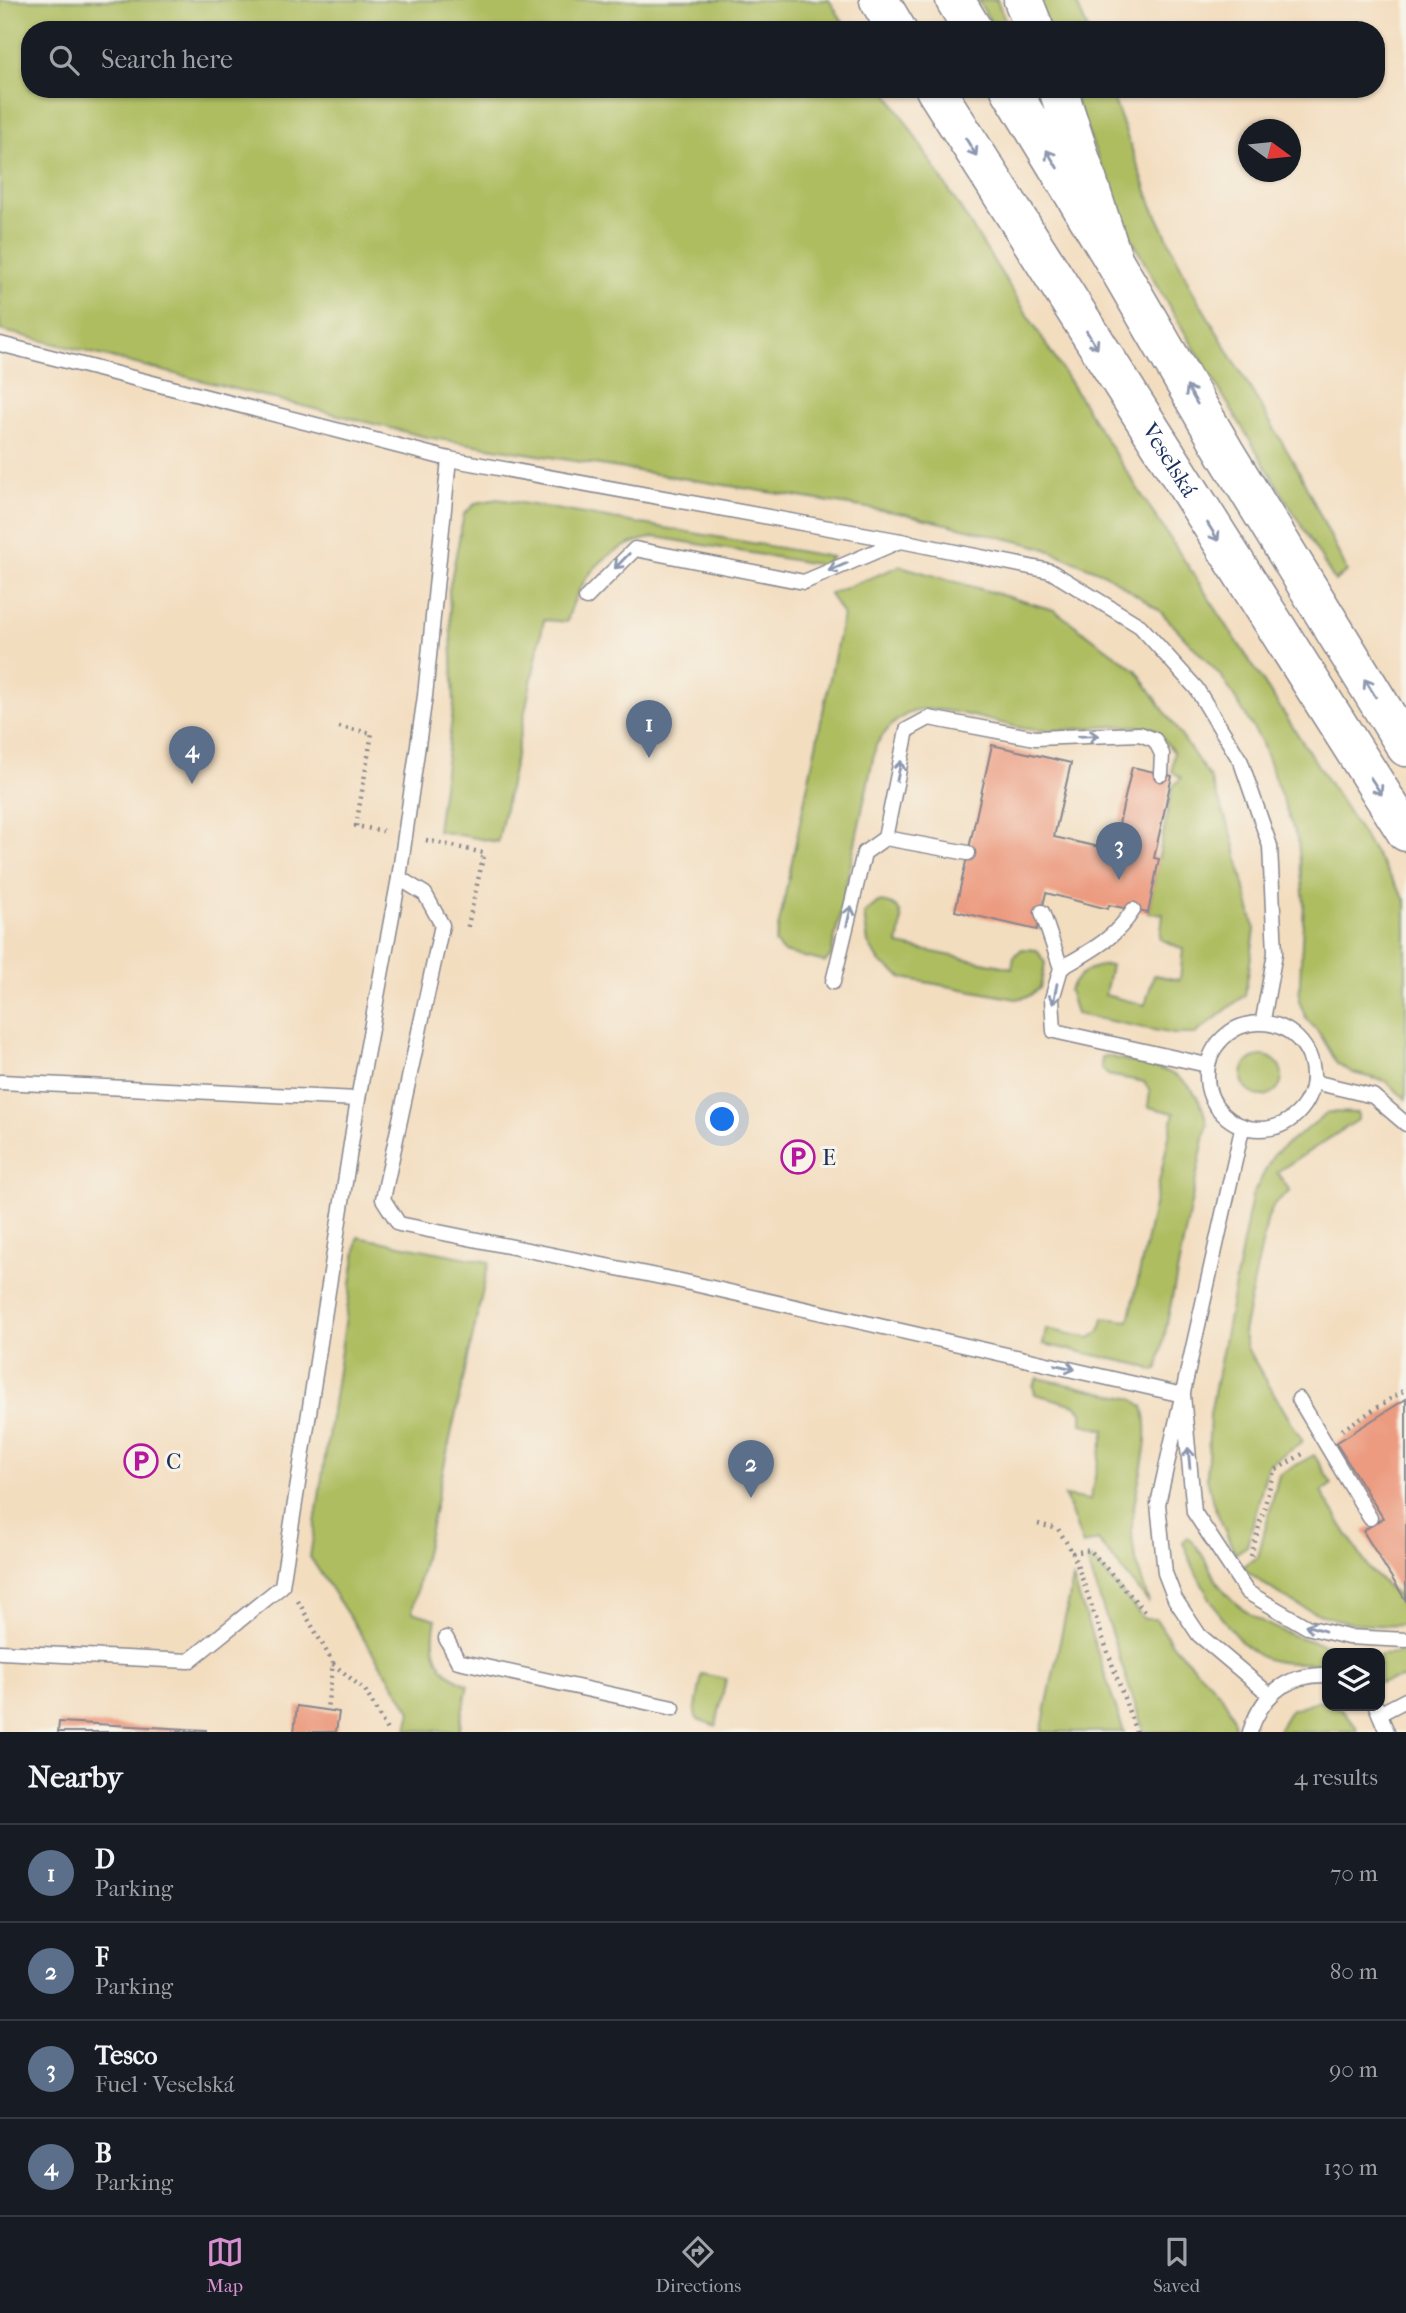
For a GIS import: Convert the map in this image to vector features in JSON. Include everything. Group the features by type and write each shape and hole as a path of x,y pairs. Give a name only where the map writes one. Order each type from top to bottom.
{"main road":[{"path":"879,0 892,21"},
{"path":"955,0 968,21"},
{"path":"1023,0 1031,21"},
{"name":"Veselská","path":"941,98 1406,832"},
{"path":"1015,98 1226,454 1406,747"},
{"path":"1061,98 1113,259"}],"lane":[{"path":"0,344 449,459 901,541 1050,572 1140,626 1196,688 1241,762 1270,846 1275,953 1263,1020"},
{"path":"0,1652 189,1661 282,1586 358,1098 398,878 425,696 449,459"},
{"path":"586,598 635,549 804,582 901,541"},
{"path":"833,982 864,853 885,838 908,730 929,718 1035,738 1140,734 1155,740 1162,754 1161,774"},
{"path":"885,838 968,853"},
{"path":"398,878 425,894 442,925 383,1199 399,1224 998,1351 1184,1395"},
{"path":"1061,968 1108,940 1121,929 1133,910"},
{"path":"1042,912 1061,968 1052,999 1054,1031 1207,1065"},
{"path":"1263,1020 1288,1030 1302,1042 1313,1064 1314,1082 1300,1112 1285,1123 1273,1128 1242,1129 1224,1116 1213,1102 1207,1084 1207,1065 1220,1040 1235,1028 1263,1020"},
{"path":"0,1082 358,1098"},
{"path":"1314,1082 1373,1096 1406,1124"},
{"path":"1242,1129 1158,1504 1165,1573 1175,1599 1199,1635 1269,1694"},
{"path":"1184,1395 1194,1512 1247,1592 1307,1627 1348,1637 1406,1640"},
{"path":"1299,1399 1370,1518"},
{"path":"446,1638 458,1661 673,1708"},
{"path":"1250,1732 1256,1712 1269,1694 1287,1681 1308,1675 1322,1675"},
{"path":"1385,1708 1406,1700"},
{"path":"1379,1711 1387,1732"}],"path":[{"path":"1333,1435 1406,1389"},
{"path":"1251,1556 1274,1471 1312,1448"},
{"path":"1038,1524 1058,1529 1073,1553 1136,1732"},
{"path":"1073,1553 1090,1550 1148,1615"},
{"path":"282,1586 296,1597 333,1663 365,1690 388,1732"},
{"path":"327,1709 333,1663"}],"green space":[{"path":"0,0 829,0 842,21 21,21 21,98 891,98 1119,460 1406,901 1406,1099 1385,1081 1353,1073 1337,1063 1320,1034 1306,1018 1299,1001 1304,902 1298,842 1261,741 1222,677 1159,610 1105,574 1041,547 905,514 426,437 0,330"},
{"path":"978,0 997,0 1005,21 990,21"},
{"path":"1037,0 1075,0 1084,21 1045,21"},
{"path":"1075,98 1113,98 1152,205 1191,288 1299,471 1347,571 1335,581 1158,288 1123,222"},
{"path":"498,499 832,557 822,565 656,537 624,547 598,565 579,590 567,622 544,620 498,842 437,831 454,703 449,590 464,514 476,503"},
{"path":"900,566 1054,610 1137,671 1210,778 1232,835 1255,930 1245,995 1195,1034 1173,1034 1076,1014 1069,990 1086,971 1111,965 1105,995 1145,1005 1154,975 1180,980 1183,949 1160,939 1163,914 1148,913 1172,788 1181,778 1172,771 1174,752 1155,729 1123,726 1027,729 941,710 916,711 903,716 888,729 876,745 831,956 825,962 783,952 775,943 843,615 830,594"},
{"path":"878,902 895,907 899,911 901,923 898,945 1012,968 1014,956 1022,949 1037,950 1045,963 1040,988 1029,996 1016,999 903,978 880,962 868,943 864,914"},
{"path":"1262,1056 1270,1057 1276,1062 1281,1068 1281,1084 1276,1090 1270,1095 1262,1096 1254,1095 1248,1090 1243,1084 1242,1076 1243,1068 1248,1062 1254,1057"},
{"path":"1102,1057 1156,1068 1183,1081 1201,1105 1207,1124 1158,1368 1155,1371 1140,1365 1043,1344 1046,1329 1090,1338 1100,1331 1103,1318 1129,1321 1174,1113 1148,1107 1150,1091 1144,1082 1108,1075 1101,1068"},
{"path":"1329,1112 1358,1113 1358,1120 1277,1172 1290,1191 1275,1203 1268,1217 1243,1332 1248,1350 1303,1442 1268,1465 1247,1546 1235,1554 1213,1503 1207,1478 1210,1414 1252,1196 1274,1154"},
{"path":"358,1237 489,1262 412,1612 436,1619 434,1641 438,1659 449,1674 468,1685 458,1732 407,1730 411,1711 310,1557"},
{"path":"1038,1378 1133,1399 1143,1406 1146,1420 1145,1450 1133,1509 1132,1534 1137,1564 1149,1603 1098,1540 1083,1545 1065,1496 1090,1500 1105,1430 1082,1424 1082,1412 1075,1405 1035,1394 1033,1386"},
{"path":"1314,1455 1332,1484 1321,1492 1369,1569 1406,1604 1406,1625 1359,1624 1318,1614 1280,1595 1242,1567 1258,1557 1279,1475"},
{"path":"1187,1537 1192,1541 1220,1586 1249,1614 1304,1639 1341,1648 1322,1648 1322,1664 1274,1661 1258,1655 1234,1634 1223,1620 1195,1571 1183,1542"},
{"path":"1093,1559 1144,1619 1156,1619 1175,1647 1213,1685 1228,1706 1235,1732 1144,1732 1087,1560"},
{"path":"1073,1579 1124,1732 1041,1732"},
{"path":"1406,1653 1406,1677 1385,1682 1385,1654"},
{"path":"702,1674 726,1679 716,1726 697,1719 695,1713"},
{"path":"1317,1701 1322,1702 1322,1711 1342,1711 1358,1732 1277,1732 1290,1710"}],"building":[{"path":"992,745 1071,763 1054,837 1113,850 1132,767 1172,776 1154,858 1159,859 1148,913 1109,905 1108,909 1046,893 1037,930 955,911"},
{"path":"1406,1399 1406,1601 1363,1531 1383,1518 1336,1443"},
{"path":"297,1706 339,1712 336,1732 294,1732"},
{"path":"59,1722 206,1730 206,1732 58,1732"}],"place":[{"name":"D","path":"649,758"},
{"name":"B","path":"192,784"},
{"name":"Tesco","path":"1119,880"},
{"name":"E","path":"798,1157"},
{"name":"C","path":"141,1461"},
{"name":"F","path":"751,1498"}]}
